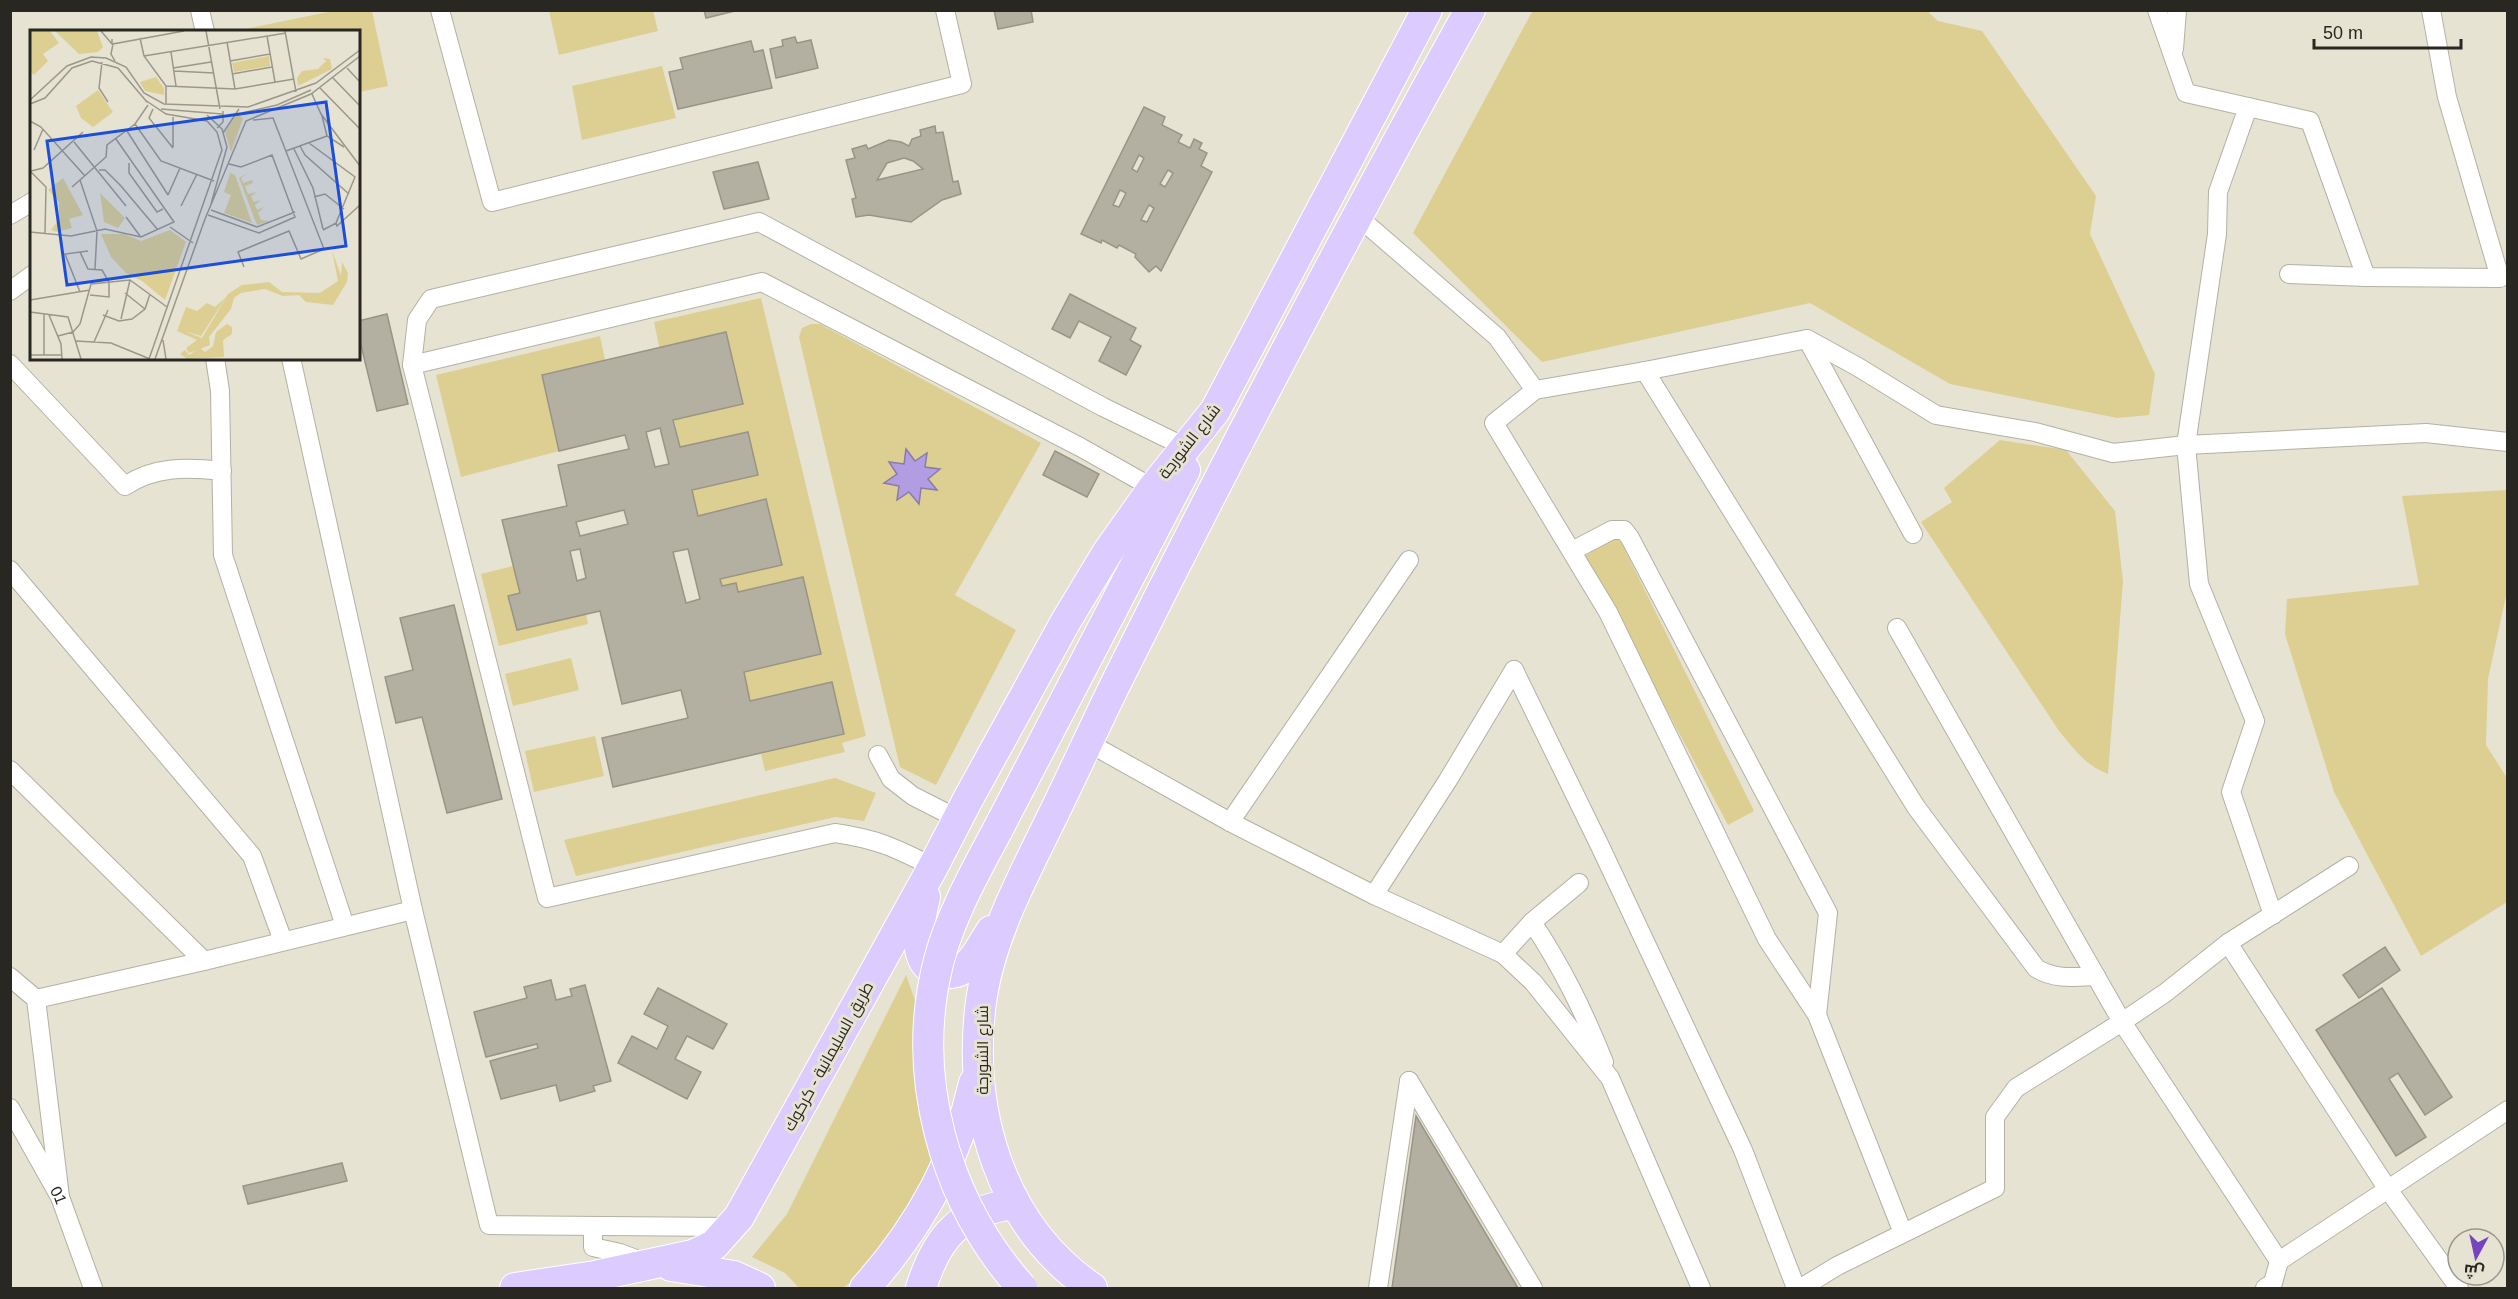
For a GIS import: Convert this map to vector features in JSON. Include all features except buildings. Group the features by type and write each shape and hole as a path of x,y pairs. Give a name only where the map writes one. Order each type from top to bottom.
{"main road":[{"name":"شارع الشورجة","path":"934,865 1066,621 1107,553 1153,488 1215,411 1428,10"},
{"path":"934,865 918,930 923,957 935,971 954,972 970,962 1018,888 1087,742 1356,215 1470,10"},
{"path":"1022,1288 988,1243 958,1187 939,1132 928,1075 930,1020 939,961 963,900 997,831 1215,411"},
{"name":"طريق السليمانية - كركوك","path":"722,1236 748,1201 934,865"},
{"name":"شارع الشورجة","path":"1018,888 1001,928 986,978 979,1023 980,1093 986,1127 998,1168 1014,1204 1050,1250 1076,1276 1092,1288"},
{"path":"865,1288 902,1241 943,1176 967,1115 979,1062"},
{"path":"921,1288 936,1251 954,1228 980,1211 1014,1204"},
{"path":"647,1264 693,1255 722,1236"},
{"path":"515,1288 594,1262 647,1264 717,1272 745,1280 760,1288"}],"street":[{"path":"200,10 205,30"},
{"path":"440,10 492,202 962,84 945,10"},
{"path":"2157,10 2186,93 2310,121 2366,278"},
{"path":"2173,57 2177,10"},
{"path":"2289,274 2366,278 2500,278 2447,97 2431,10"},
{"path":"2248,107 2218,192 2217,234 2186,445 2199,584 2255,721 2230,792 2273,915"},
{"path":"10,215 30,203"},
{"path":"1356,215 1497,337 1535,390"},
{"path":"934,865 888,844 835,833 547,898 412,365 417,320 431,298 759,222 1093,402 1185,447"},
{"path":"10,291 30,276"},
{"path":"412,365 762,282 1080,447 1153,488"},
{"path":"1807,339 1913,534"},
{"path":"1903,1233 1817,1014 1767,939 1608,612 1494,423 1535,390 1807,339 1936,415 2035,432 2113,453 2186,445 2426,433 2508,442"},
{"path":"214,360 220,391 223,555 345,926"},
{"path":"291,360 413,910 489,1225 592,1226 722,1236"},
{"path":"10,364 125,486 135,479 167,469 222,471"},
{"path":"1645,371 1916,807 2037,968 2046,975 2057,977 2096,976"},
{"path":"1572,551 1612,530 1624,530 1636,548 1828,913 1817,1014"},
{"path":"1230,822 1409,560"},
{"path":"10,570 252,856 283,941"},
{"path":"1897,628 2122,1022 2279,1261"},
{"path":"1374,895 1448,780 1514,670 1600,846 1743,1150 1796,1288"},
{"path":"1087,742 1230,822 1374,895 1503,954 1533,982 1610,1078"},
{"path":"878,755 891,779 912,796 958,819"},
{"path":"10,770 204,961"},
{"path":"1801,1288 1837,1266 1995,1188 1995,1117 2016,1088 2122,1022 2165,993 2228,943 2349,866"},
{"path":"1503,954 1532,922 1579,883"},
{"path":"36,999 413,910"},
{"path":"1532,922 1558,961 1580,1003 1701,1288"},
{"path":"2228,943 2387,1188 2459,1288"},
{"path":"10,977 36,999 60,1197"},
{"path":"1378,1288 1409,1081 1533,1288"},
{"name":"01","path":"10,1108 60,1197 93,1288"},
{"path":"2265,1288 2273,1284 2279,1261 2508,1110"},
{"path":"592,1226 594,1262"}],"shaded area":[{"path":"1533,10 1926,10 1938,21 1982,31 2096,196 2090,234 2155,374 2149,415 2117,418 1950,384 1810,303 1542,362 1413,233"},
{"path":"333,11 372,11 388,86 360,92 360,30 241,30"},
{"path":"549,11 653,11 658,31 559,55"},
{"path":"662,66 676,118 582,140 572,86"},
{"path":"761,298 866,736 842,743 845,752 765,771 761,754 844,734 832,682 750,701 744,672 821,654 803,577 738,592 736,583 722,586 720,579 782,564 766,500 698,516 692,490 758,475 748,432 680,447 654,322"},
{"path":"811,324 820,324 1041,443 955,595 1016,630 936,785 900,767 799,337 802,328"},
{"path":"600,336 605,360 542,375 559,451 461,477 436,375"},
{"path":"2000,440 2066,450 2115,511 2123,581 2108,774 2087,762 2059,731 1921,522 1952,502 1944,488"},
{"path":"906,449 915,461 927,453 925,467 940,469 928,479 937,490 921,488 919,504 909,492 897,500 899,486 884,483 897,474 889,462 904,464"},
{"path":"2507,490 2507,591 2488,679 2486,745 2507,778 2507,902 2421,956 2334,792 2285,634 2287,599 2419,585 2402,496"},
{"path":"1618,536 1754,811 1728,825 1585,556"},
{"path":"513,566 520,593 508,596 517,630 586,614 588,624 499,646 481,574"},
{"path":"571,658 579,690 513,706 505,674"},
{"path":"595,736 604,776 534,792 525,751"},
{"path":"835,778 876,793 864,821 835,817 576,876 564,840"},
{"path":"906,975 921,1017 933,1155 914,1199 889,1239 858,1276 843,1288 799,1288 785,1273 752,1257 787,1214"}]}
